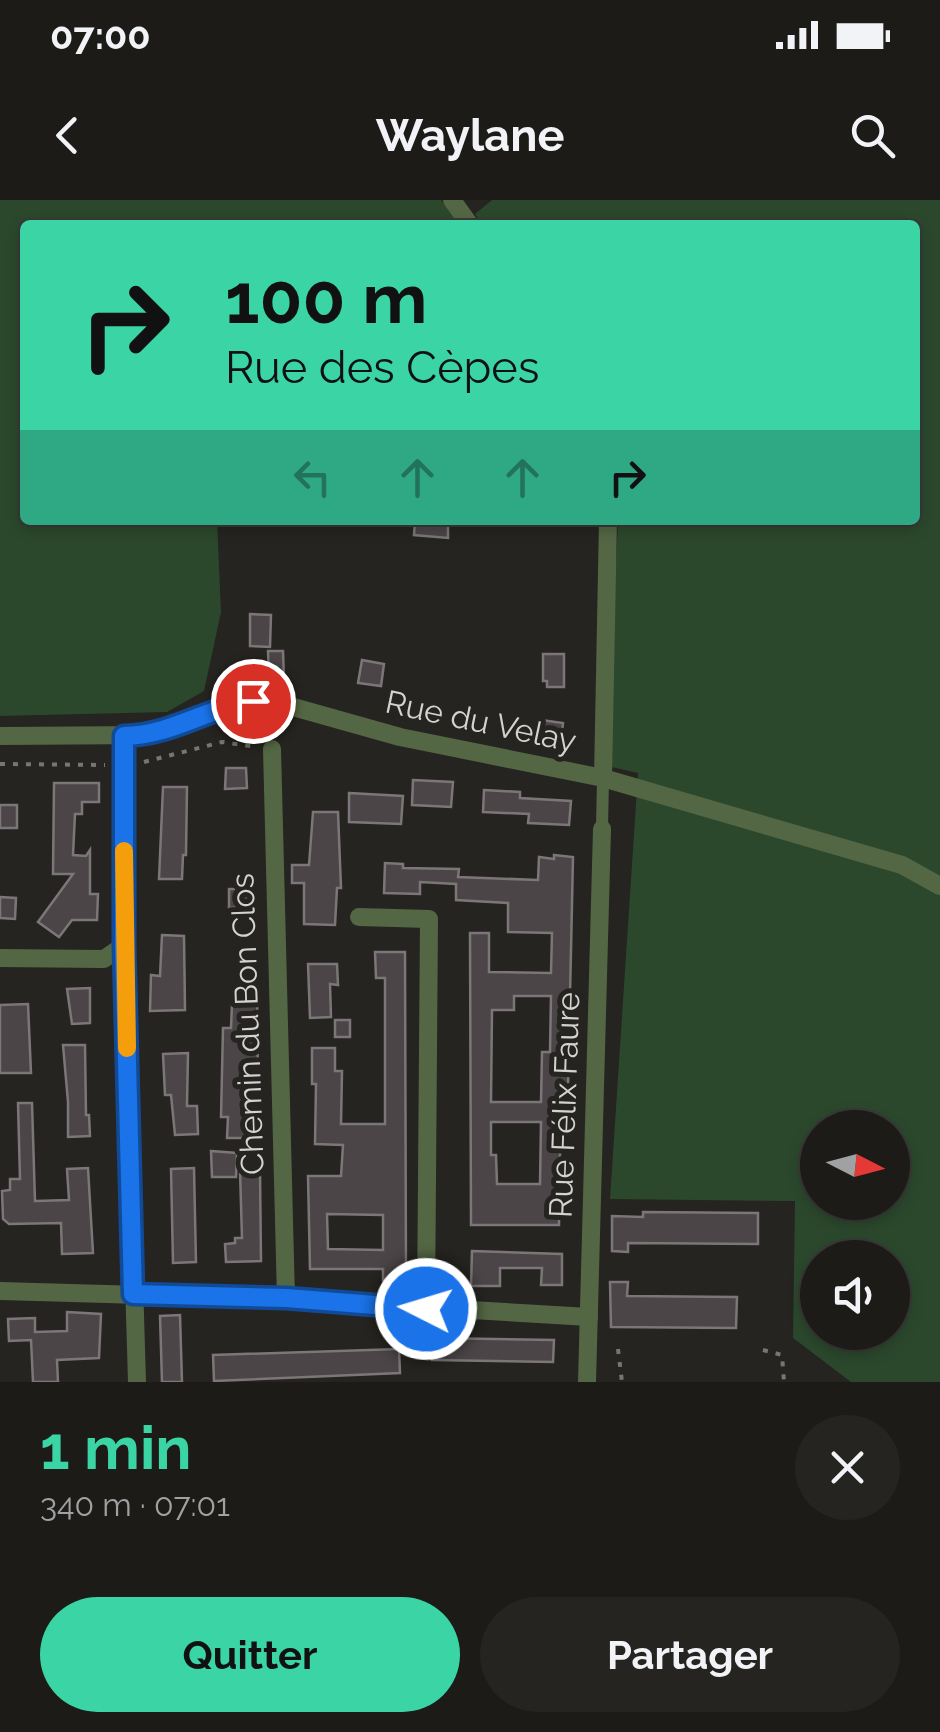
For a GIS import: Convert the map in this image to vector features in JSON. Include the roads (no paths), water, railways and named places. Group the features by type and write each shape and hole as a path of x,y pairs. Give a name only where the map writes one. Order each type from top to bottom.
{"street":[{"path":"602,830 608,525"},
{"name":"Rue du Velay","path":"0,736 149,736 226,705 266,702 306,709 400,737 603,778 902,865 940,886"},
{"path":"124,736 124,945 137,1382"},
{"name":"Chemin du Bon Clos","path":"272,748 286,1298"},
{"name":"Rue Félix Faure","path":"587,1382 602,830"},
{"path":"360,917 429,919 426,1309"},
{"path":"0,958 104,959 124,945"},
{"path":"0,1290 286,1298 588,1318"}]}
